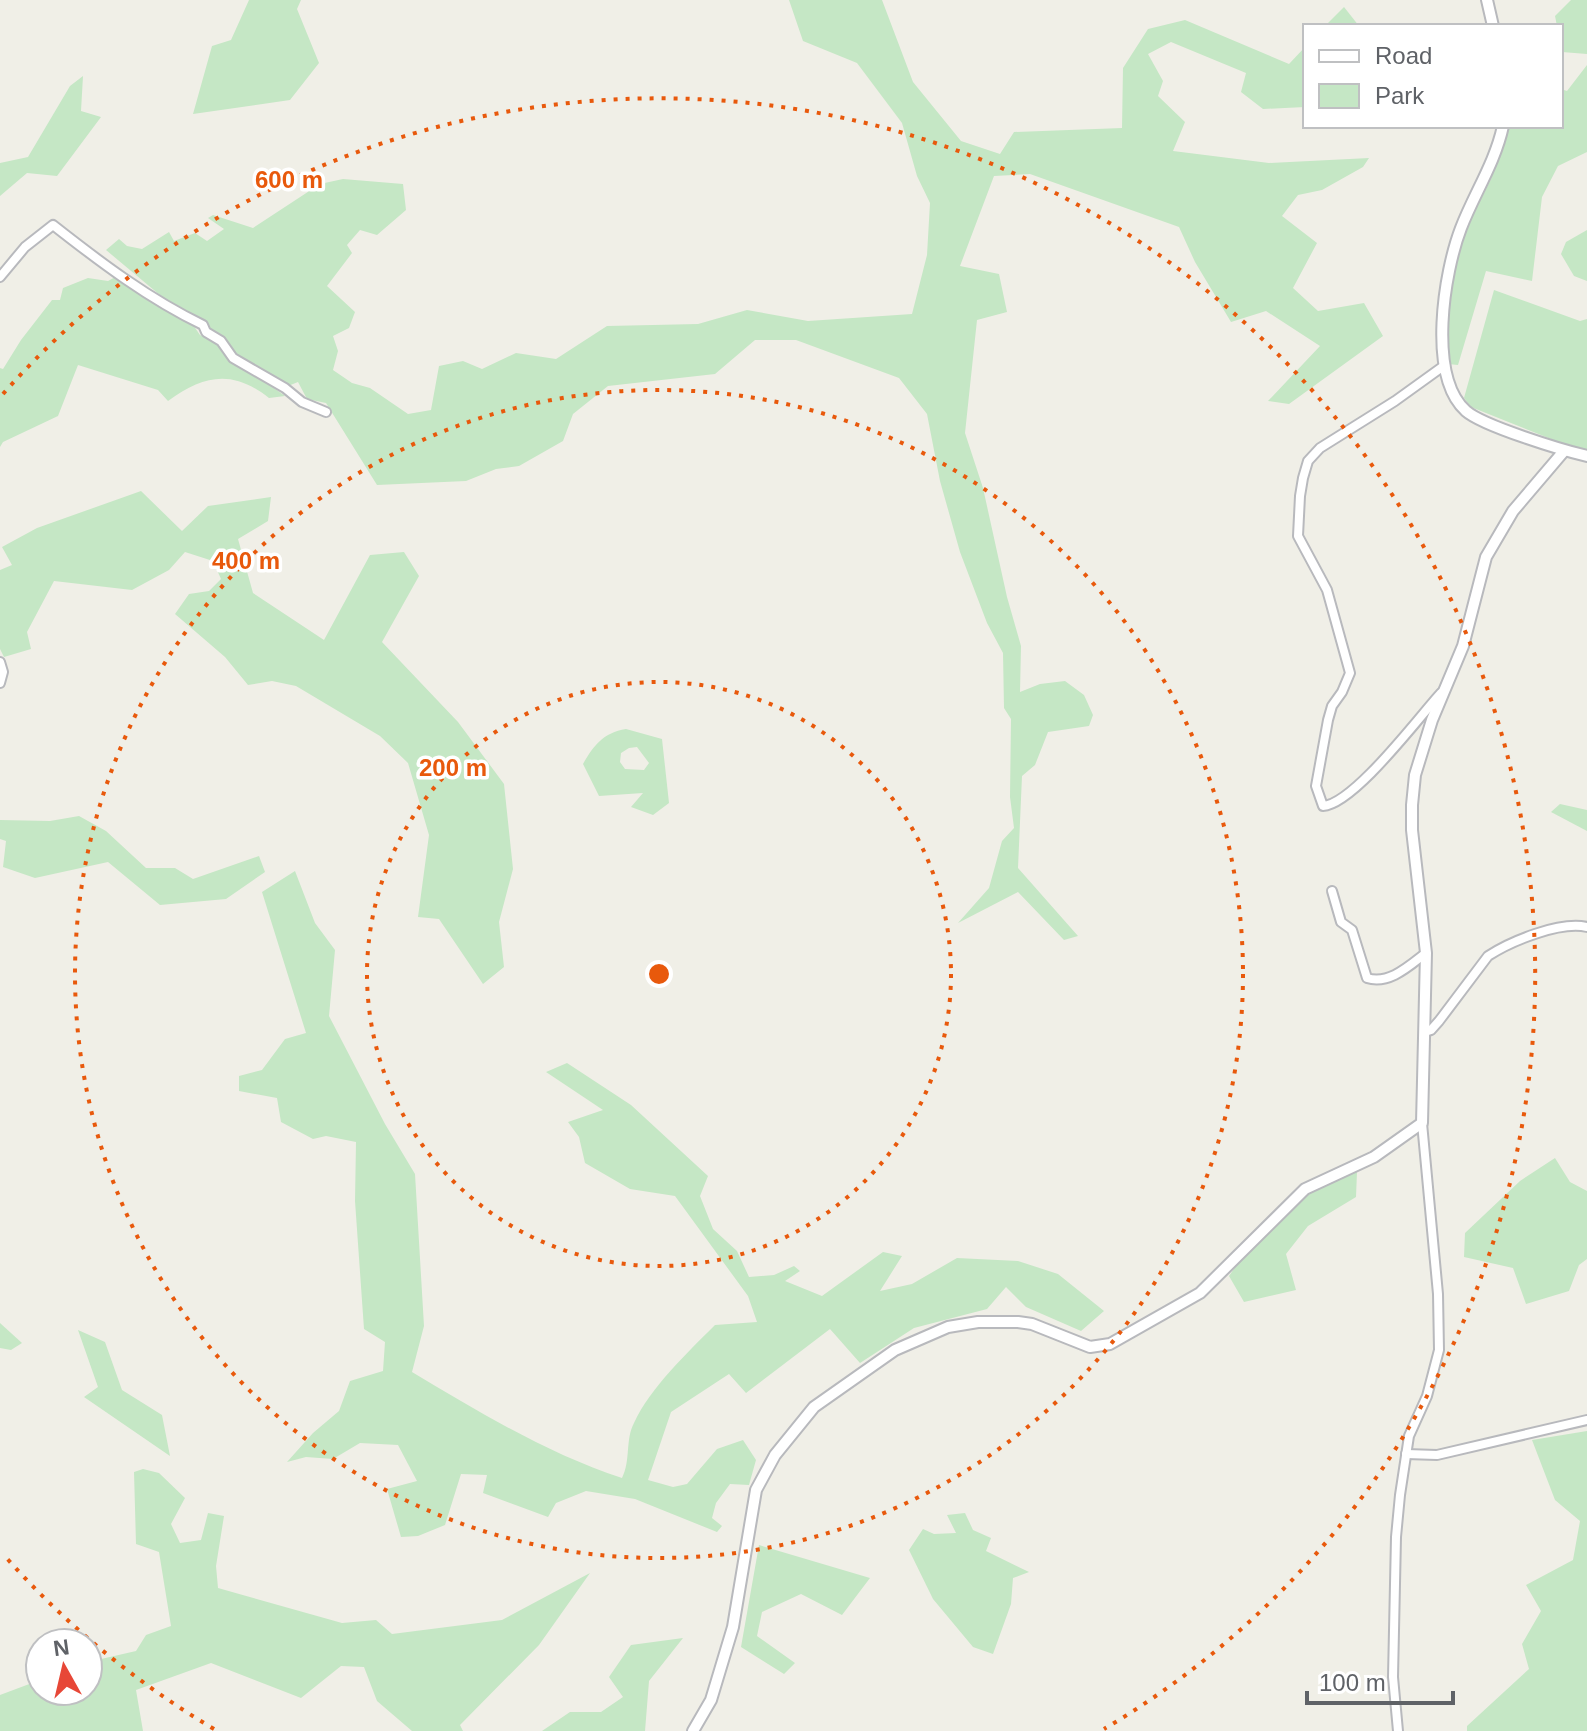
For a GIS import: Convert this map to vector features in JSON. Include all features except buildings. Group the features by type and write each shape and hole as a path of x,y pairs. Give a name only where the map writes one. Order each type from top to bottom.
{"street":[{"path":"1487,0 1493,24"},
{"path":"1502,128 1491,163 1461,228 1448,269 1443,302 1445,365 1451,386 1465,411 1564,451 1587,456"},
{"path":"0,277 25,247 53,225 147,293 203,325 206,332 221,341 233,358 285,388 302,402 326,412"},
{"path":"1444,690 1407,737 1380,764 1335,802 1323,806 1316,786 1328,720 1350,673 1327,590 1298,536 1303,478 1308,461 1320,448 1445,365"},
{"path":"1398,1731 1393,1677 1396,1537 1409,1436 1427,1396 1439,1350 1438,1294 1422,1123 1426,953 1412,830 1413,791 1422,748 1463,646 1480,574 1495,537 1529,490 1564,451"},
{"path":"0,662 3,672 0,683"},
{"path":"1332,891 1341,922 1352,930 1367,978 1382,980 1393,976 1426,953"},
{"path":"1425,1032 1439,1021 1488,956 1499,948 1548,931 1587,927"},
{"path":"693,1731 708,1705 733,1627 756,1490 775,1455 814,1407 895,1350 948,1327 978,1322 1018,1322 1032,1324 1090,1347 1110,1344 1200,1293 1305,1189 1374,1157 1422,1123"},
{"path":"1406,1454 1447,1454 1587,1420"}],"green space":[{"path":"249,0 301,0 297,9 319,63 290,100 193,114 212,46 231,40"},
{"path":"789,0 882,0 913,82 961,141 1000,154 1014,132 1122,128 1123,68 1148,29 1185,20 1289,64 1303,49 1303,107 1263,109 1241,92 1246,73 1171,42 1148,54 1163,81 1158,96 1185,122 1173,151 1269,163 1369,158 1363,167 1322,190 1298,195 1282,216 1317,243 1293,288 1318,311 1364,303 1383,336 1289,404 1268,401 1320,346 1266,311 1231,322 1195,262 1179,227 1030,174 994,176 960,266 999,274 1007,312 977,320 965,433 983,488 1021,646 1020,692 1040,684 1065,681 1084,695 1093,715 1089,726 1048,732 1035,765 1022,776 1018,868 1078,936 1064,940 1018,892 958,923 989,888 1002,841 1014,828 1010,797 1011,719 1004,708 1003,653 987,623 960,552 940,481 927,414 899,378 796,340 755,340 715,374 608,386 573,414 563,441 519,466 496,469 466,481 377,485 326,403 307,399 298,382 288,386 234,357 106,250 119,239 127,246 142,249 169,232 174,241 195,233 207,241 224,229 208,218 213,215 253,228 320,184 343,179 403,184 406,210 377,235 360,230 347,245 352,253 327,286 355,312 349,328 333,336 338,351 333,370 352,383 370,388 408,414 431,410 439,366 463,361 482,369 516,353 556,359 607,326 698,324 747,310 808,321 912,314 927,255 930,203 917,176 902,123 857,63 803,41"},
{"path":"1571,0 1587,0 1587,54 1563,52 1563,24 1557,24 1555,16"},
{"path":"1344,7 1357,24 1327,24"},
{"path":"1587,65 1587,152 1558,166 1542,197 1532,281 1486,271 1458,365 1448,364 1445,326 1450,270 1464,232 1491,179 1506,128 1563,128 1563,90 1567,91"},
{"path":"83,76 81,111 101,117 57,176 27,173 0,196 0,163 28,157 70,86"},
{"path":"1587,230 1587,281 1574,276 1561,254 1566,242"},
{"path":"117,276 191,322 200,335 219,343 285,396 269,398 243,383 218,379 194,385 168,401 158,390 78,365 58,416 3,442 0,447 0,368 3,369 52,300 60,300 63,288 88,278 108,281"},
{"path":"1494,290 1580,321 1587,319 1587,451 1471,407 1464,398"},
{"path":"141,491 182,531 208,506 271,497 268,521 238,539 253,593 324,640 370,555 404,552 419,576 382,642 458,722 504,784 513,869 499,922 504,967 483,984 439,919 418,917 429,835 408,763 380,736 296,686 272,681 248,685 225,657 175,614 189,594 209,591 221,579 213,561 185,552 169,570 132,590 54,581 27,632 31,649 4,657 0,649 0,570 12,565 2,547 37,528"},
{"path":"626,729 662,739 669,803 653,815 631,807 643,793 599,796 583,764 600,741 611,733","holes":["637,747 649,763 644,770 625,769 620,762 621,753"]},
{"path":"1560,804 1587,810 1587,831 1551,812"},
{"path":"79,816 106,831 146,868 175,868 193,879 259,856 265,872 226,899 160,905 108,862 35,878 3,867 6,841 0,839 0,820 50,821"},
{"path":"295,871 315,923 335,950 329,1016 385,1124 415,1174 424,1326 412,1372 514,1431 567,1457 622,1478 634,1423 670,1371 715,1325 757,1322 748,1296 675,1196 630,1189 585,1163 579,1137 568,1122 603,1110 546,1072 567,1063 631,1105 708,1176 700,1196 713,1229 737,1251 749,1277 774,1275 794,1266 800,1271 785,1281 822,1296 883,1252 902,1256 880,1291 912,1284 957,1258 1018,1261 1058,1274 1104,1311 1081,1331 1026,1307 1006,1287 987,1309 914,1328 860,1363 830,1329 746,1393 729,1374 671,1412 648,1480 673,1487 687,1484 717,1449 743,1440 756,1460 749,1485 730,1484 716,1503 712,1518 722,1526 717,1532 635,1499 586,1491 556,1503 548,1517 483,1493 487,1475 461,1474 445,1525 418,1536 401,1537 387,1489 417,1481 398,1445 360,1443 333,1459 306,1457 287,1462 313,1433 339,1411 350,1381 383,1371 385,1342 364,1329 355,1201 356,1142 326,1136 313,1139 281,1122 277,1098 239,1091 239,1076 262,1070 285,1039 306,1033 262,892"},
{"path":"1555,1158 1570,1182 1587,1191 1587,1259 1579,1265 1569,1291 1526,1304 1513,1268 1464,1257 1465,1233 1520,1181"},
{"path":"1357,1172 1356,1197 1308,1226 1286,1254 1296,1290 1244,1302 1229,1276 1247,1250 1315,1189"},
{"path":"0,1323 22,1343 11,1350 0,1348"},
{"path":"78,1330 105,1342 122,1390 162,1415 170,1456 84,1397 98,1387"},
{"path":"1587,1431 1587,1731 1467,1731 1467,1726 1529,1669 1522,1644 1541,1611 1526,1585 1573,1560 1580,1521 1555,1500 1532,1440"},
{"path":"143,1469 159,1473 185,1498 171,1524 180,1543 201,1540 208,1513 224,1516 216,1566 218,1588 342,1623 376,1620 392,1634 502,1620 590,1573 539,1645 460,1725 463,1731 412,1731 377,1701 364,1667 341,1666 301,1698 211,1663 136,1690 143,1731 0,1731 0,1695 24,1686 24,1707 104,1707 104,1658 136,1651 146,1635 171,1626 159,1552 136,1544 134,1472"},
{"path":"965,1513 973,1530 991,1538 986,1551 1029,1572 1013,1578 1011,1604 993,1654 973,1647 933,1599 909,1550 923,1529 934,1534 956,1533 947,1515"},
{"path":"759,1545 870,1578 842,1615 801,1594 762,1612 757,1636 795,1663 784,1674 741,1647"},
{"path":"683,1638 649,1681 645,1731 542,1731 570,1712 601,1712 623,1697 609,1677 631,1645"}]}
